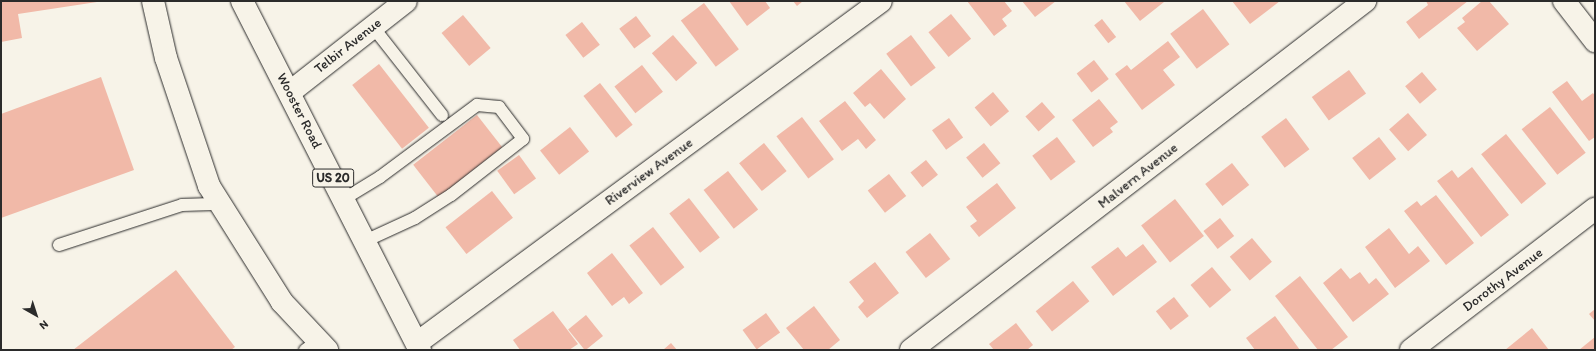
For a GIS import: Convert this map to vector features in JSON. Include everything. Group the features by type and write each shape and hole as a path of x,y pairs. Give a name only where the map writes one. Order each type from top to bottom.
{"street":[{"path":"153,1 179,96 209,186 282,302 317,347"},
{"name":"Wooster Road","path":"242,1 290,92 419,347"},
{"name":"Telbir Avenue","path":"290,92 406,1"},
{"name":"Riverview Avenue","path":"419,347 881,1"},
{"name":"Malvern Avenue","path":"911,350 1365,1"},
{"path":"1564,1 1595,41"},
{"name":"Dorothy Avenue","path":"1411,350 1595,209"}],"lane":[{"path":"373,26 442,115"},
{"path":"344,199 380,177 477,105 499,107 523,139 451,195 415,218 365,241"},
{"path":"59,246 182,204 220,204"}],"building":[{"path":"1,1 97,2 18,14 22,38 1,42"},
{"path":"729,1 765,1 770,8 747,26"},
{"path":"793,1 803,1 797,6"},
{"path":"967,1 1004,1 1012,11 1002,19 1007,26 994,36"},
{"path":"1022,1 1056,1 1035,17"},
{"path":"1124,1 1164,1 1164,2 1140,21"},
{"path":"1232,1 1280,1 1250,24"},
{"path":"1426,1 1468,1 1419,39 1406,22 1428,5"},
{"path":"1482,1 1489,1 1509,24 1477,51 1457,28 1465,22 1462,18"},
{"path":"704,3 739,49 716,67 681,20"},
{"path":"1203,9 1229,44 1197,69 1170,34"},
{"path":"951,14 971,39 949,57 928,32"},
{"path":"463,15 491,48 469,66 442,33"},
{"path":"636,16 651,36 634,49 619,29"},
{"path":"1102,19 1116,37 1108,43 1094,25"},
{"path":"582,22 600,45 583,58 565,35"},
{"path":"673,35 697,63 676,81 652,53"},
{"path":"911,35 936,68 911,86 886,54"},
{"path":"1168,41 1180,57 1163,70 1175,85 1142,110 1115,74 1127,65 1131,70"},
{"path":"1094,60 1109,79 1091,92 1077,74"},
{"path":"379,64 429,128 402,149 352,85"},
{"path":"642,65 663,92 635,113 614,87"},
{"path":"881,69 906,99 884,119 870,103 865,107 853,93"},
{"path":"1349,70 1366,93 1329,120 1312,97"},
{"path":"1422,72 1437,90 1420,104 1405,86"},
{"path":"101,77 134,170 1,218 1,114"},
{"path":"1567,81 1582,101 1593,93 1595,96 1595,137 1589,141 1552,92"},
{"path":"600,83 633,125 616,138 583,96"},
{"path":"993,92 1009,111 991,127 975,107"},
{"path":"1099,99 1118,122 1110,128 1113,132 1093,147 1072,120"},
{"path":"845,101 876,140 866,149 858,139 842,151 819,121"},
{"path":"1042,102 1055,117 1039,132 1025,116"},
{"path":"1550,107 1586,153 1557,175 1522,129"},
{"path":"1408,113 1427,135 1408,151 1389,129"},
{"path":"477,115 502,147 438,197 413,165"},
{"path":"802,117 834,159 808,179 776,136"},
{"path":"949,118 963,137 946,150 932,130"},
{"path":"1286,118 1309,149 1285,168 1261,137"},
{"path":"570,127 589,151 559,175 540,150"},
{"path":"1506,134 1546,184 1521,204 1481,154"},
{"path":"1057,137 1076,162 1051,180 1032,156"},
{"path":"1379,137 1396,159 1369,180 1352,158"},
{"path":"764,143 787,171 762,191 739,163"},
{"path":"984,143 1000,163 982,178 966,157"},
{"path":"519,155 536,178 514,194 497,171"},
{"path":"926,160 938,175 922,187 910,173"},
{"path":"1232,163 1249,185 1222,206 1205,184"},
{"path":"1472,167 1509,215 1481,237 1437,181 1452,170 1458,178"},
{"path":"728,171 758,210 734,229 704,190"},
{"path":"889,174 906,196 885,213 868,191"},
{"path":"997,183 1016,208 979,237 970,226 977,221 966,207"},
{"path":"492,191 513,218 466,254 446,227"},
{"path":"1436,195 1474,243 1446,265 1404,211 1417,201 1421,206"},
{"path":"689,198 720,237 700,253 669,213"},
{"path":"1175,199 1204,236 1170,263 1141,225"},
{"path":"1220,218 1234,236 1218,249 1203,231"},
{"path":"653,227 684,267 661,286 629,245"},
{"path":"1389,228 1409,254 1418,246 1430,261 1395,288 1365,247"},
{"path":"930,233 950,259 926,278 906,252"},
{"path":"1252,238 1272,262 1250,280 1230,257"},
{"path":"1143,244 1157,262 1113,296 1091,267 1118,247 1126,257"},
{"path":"612,253 643,293 629,304 624,297 612,306 587,273"},
{"path":"875,262 899,293 867,318 858,307 864,301 849,282"},
{"path":"1212,267 1231,290 1210,308 1191,285"},
{"path":"1341,268 1350,279 1360,272 1369,284 1376,278 1389,294 1353,322 1323,283"},
{"path":"176,270 235,347 231,350 73,350"},
{"path":"1300,276 1348,337 1331,350 1318,350 1275,296"},
{"path":"1073,281 1089,301 1052,331 1036,311"},
{"path":"1174,297 1189,316 1171,330 1156,311"},
{"path":"814,306 840,340 828,350 804,350 786,328"},
{"path":"1595,309 1595,321 1589,314"},
{"path":"553,311 578,344 569,350 520,350 513,340"},
{"path":"766,313 780,332 757,349 743,330"},
{"path":"586,315 603,336 585,350 568,329"},
{"path":"1275,316 1300,350 1255,350 1246,338"},
{"path":"1016,323 1033,345 1027,350 994,350 989,344"},
{"path":"1532,328 1549,350 1505,350"},
{"path":"1595,337 1595,350 1579,350"},
{"path":"671,343 677,350 663,350"}]}
